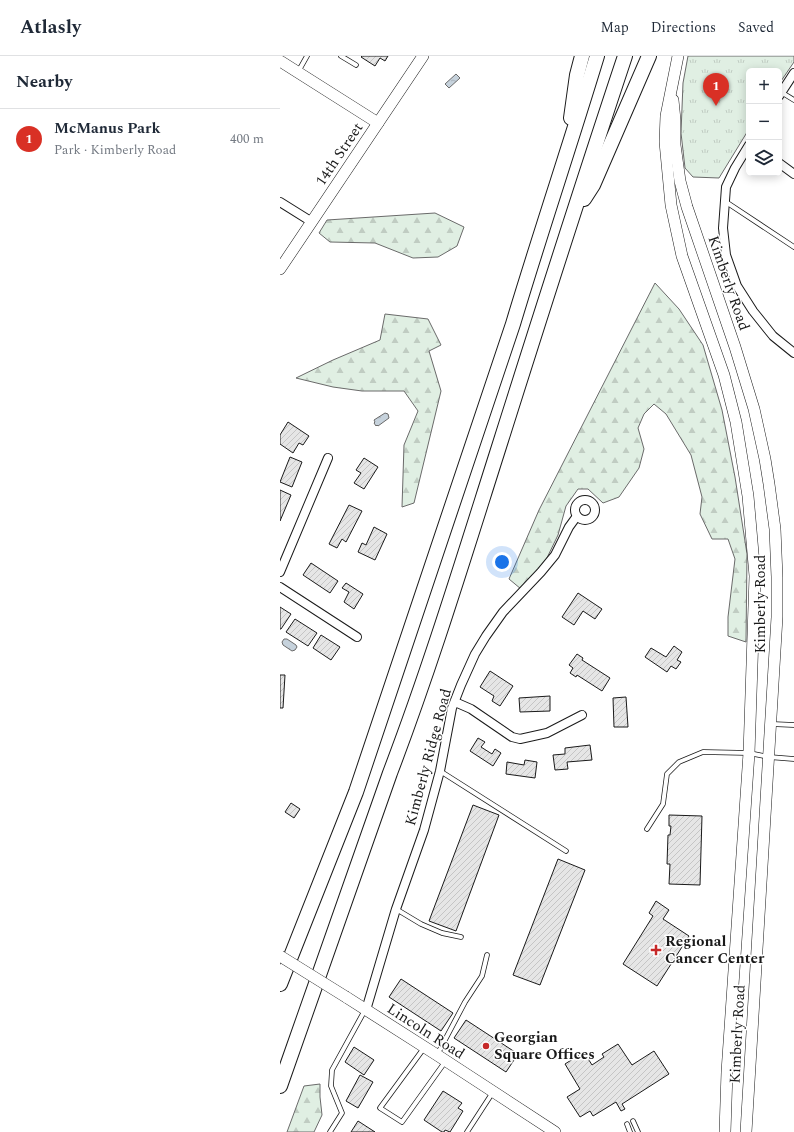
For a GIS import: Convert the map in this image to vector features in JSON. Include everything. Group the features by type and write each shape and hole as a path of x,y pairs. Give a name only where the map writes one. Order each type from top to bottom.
{"highway":[{"path":"564,162 577,75 582,56"},
{"path":"280,984 356,792 513,324 598,56"},
{"path":"280,1086 405,733 462,563 571,219 625,56"},
{"path":"571,219 593,185 648,56"},
{"path":"280,1064 338,923"}],"main road":[{"name":"14th Street","path":"280,269 423,56"},
{"name":"Kimberly Road","path":"678,56 666,116 665,142 671,205 682,256 726,381 736,422 748,496 755,576 749,753 728,1064 725,1132"},
{"path":"280,61 378,123"},
{"name":"Kimberly Road","path":"672,89 675,120 675,145 680,181 687,207 736,347 754,409 769,484 775,529 777,617 746,1132"},
{"name":"Lincoln Road","path":"280,956 555,1132"}],"street":[{"path":"782,91 794,73"},
{"path":"746,150 726,187 723,228 726,255 737,286 753,310 773,336 794,353"},
{"path":"782,166 794,174"},
{"path":"280,202 312,222"},
{"path":"280,572 328,458"},
{"name":"Kimberly Ridge Road","path":"366,1010 396,909 424,830 440,771 452,708 475,654 503,612 555,555 569,527 577,516"},
{"path":"280,587 357,637"},
{"path":"455,702 471,709 512,737 520,739 547,733 582,715"}],"lane":[{"path":"298,72 307,56"},
{"path":"341,56 356,65"},
{"path":"782,95 794,100"},
{"path":"724,201 794,247"},
{"path":"771,724 794,725"},
{"path":"647,829 663,804 667,774 679,762 703,752 749,753 769,757 794,759"},
{"path":"440,771 566,851"},
{"path":"396,909 421,924 442,933 461,938"},
{"path":"424,1048 380,1108 402,1122 441,1058 465,1002 482,976 488,955"},
{"path":"330,1132 342,1113 331,1086 332,1070 366,1010"},
{"path":"467,1132 493,1092"},
{"path":"634,1121 638,1132"},
{"path":"627,1124 630,1132"}],"green space":[{"path":"688,56 794,56 794,62 782,80 782,68 746,68 746,134 719,178 693,177 685,168 681,133 683,83"},
{"path":"435,213 464,227 457,246 438,257 413,258 375,243 330,242 319,233 327,220"},
{"path":"655,283 679,309 703,345 722,410 735,477 747,554 746,642 728,636 728,617 735,559 728,539 712,539 700,514 702,497 691,455 666,414 654,404 644,414 638,428 644,449 639,468 619,497 603,503 588,489 578,489 566,506 558,535 545,562 521,589 509,579 539,510"},
{"path":"385,314 428,319 441,345 429,351 441,391 414,503 402,507 404,445 418,411 404,391 362,391 333,387 296,378 380,340"},
{"path":"320,1084 322,1115 314,1132 287,1132 304,1086"}],"water":[{"path":"456,74 460,78 449,88 445,84"},
{"path":"385,413 388,414 389,418 376,426 374,420"},
{"path":"284,639 287,639 296,645 297,647 295,650 292,651 283,645 282,642"}],"building":[{"path":"388,56 385,61 380,58 375,66 361,57"},
{"path":"288,422 309,436 303,445 299,443 293,453 280,444 280,435"},
{"path":"290,457 302,462 292,487 280,482"},
{"path":"364,458 378,467 364,489 354,483 361,473 356,470"},
{"path":"280,490 291,495 280,521"},
{"path":"349,505 362,511 346,542 342,539 337,548 329,544"},
{"path":"374,527 387,534 375,560 358,552 362,543 366,545"},
{"path":"311,563 338,581 330,593 303,575"},
{"path":"346,583 363,594 354,609 344,602 349,592 342,588"},
{"path":"578,593 602,609 595,619 583,611 574,625 562,617"},
{"path":"280,607 291,614 281,629 280,629"},
{"path":"295,619 317,633 308,646 286,632"},
{"path":"321,635 340,647 331,660 313,648"},
{"path":"674,646 682,652 677,660 681,662 676,669 671,666 667,672 645,657 651,648 666,657"},
{"path":"577,654 583,658 582,660 610,678 602,691 577,675 576,677 570,673 573,668 569,665"},
{"path":"490,671 513,686 500,706 492,701 494,696 480,687"},
{"path":"280,675 285,675 283,708 280,708"},
{"path":"550,696 550,711 520,712 519,698"},
{"path":"626,697 628,727 614,727 613,698"},
{"path":"478,738 485,742 481,747 492,754 495,749 501,753 493,766 470,751"},
{"path":"590,745 592,760 567,762 568,769 555,770 553,755 565,754 565,748"},
{"path":"525,760 537,762 535,778 506,774 507,762 524,765"},
{"path":"291,803 300,809 294,818 285,812"},
{"path":"473,805 499,815 456,931 429,921"},
{"path":"669,815 702,816 700,885 669,884 670,864 667,864 668,835 670,835 671,826 669,826"},
{"path":"558,859 585,870 540,985 513,975"},
{"name":"Regional Cancer Center","path":"656,901 669,910 663,919 689,936 657,986 623,964 653,916 649,913"},
{"name":"Georgian Square Offices","path":"401,979 453,1013 441,1031 389,997"},
{"name":"Georgian Square Offices","path":"466,1020 518,1054 506,1072 454,1038"},
{"path":"618,1044 632,1065 654,1051 669,1074 622,1104 625,1109 621,1111 616,1102 593,1116 590,1111 580,1117 567,1097 580,1089 565,1064 584,1052 592,1065 604,1057 602,1054"},
{"path":"354,1047 374,1060 364,1075 345,1062"},
{"path":"360,1075 373,1082 358,1108 346,1101"},
{"path":"443,1091 462,1103 458,1108 463,1111 450,1132 445,1130 442,1132 424,1120"},
{"path":"358,1121 375,1132 351,1132"}],"place":[{"name":"McManus Park","path":"716,106"},
{"name":"Regional Cancer Center","path":"656,950"},
{"name":"Georgian Square Offices","path":"486,1046"}]}
